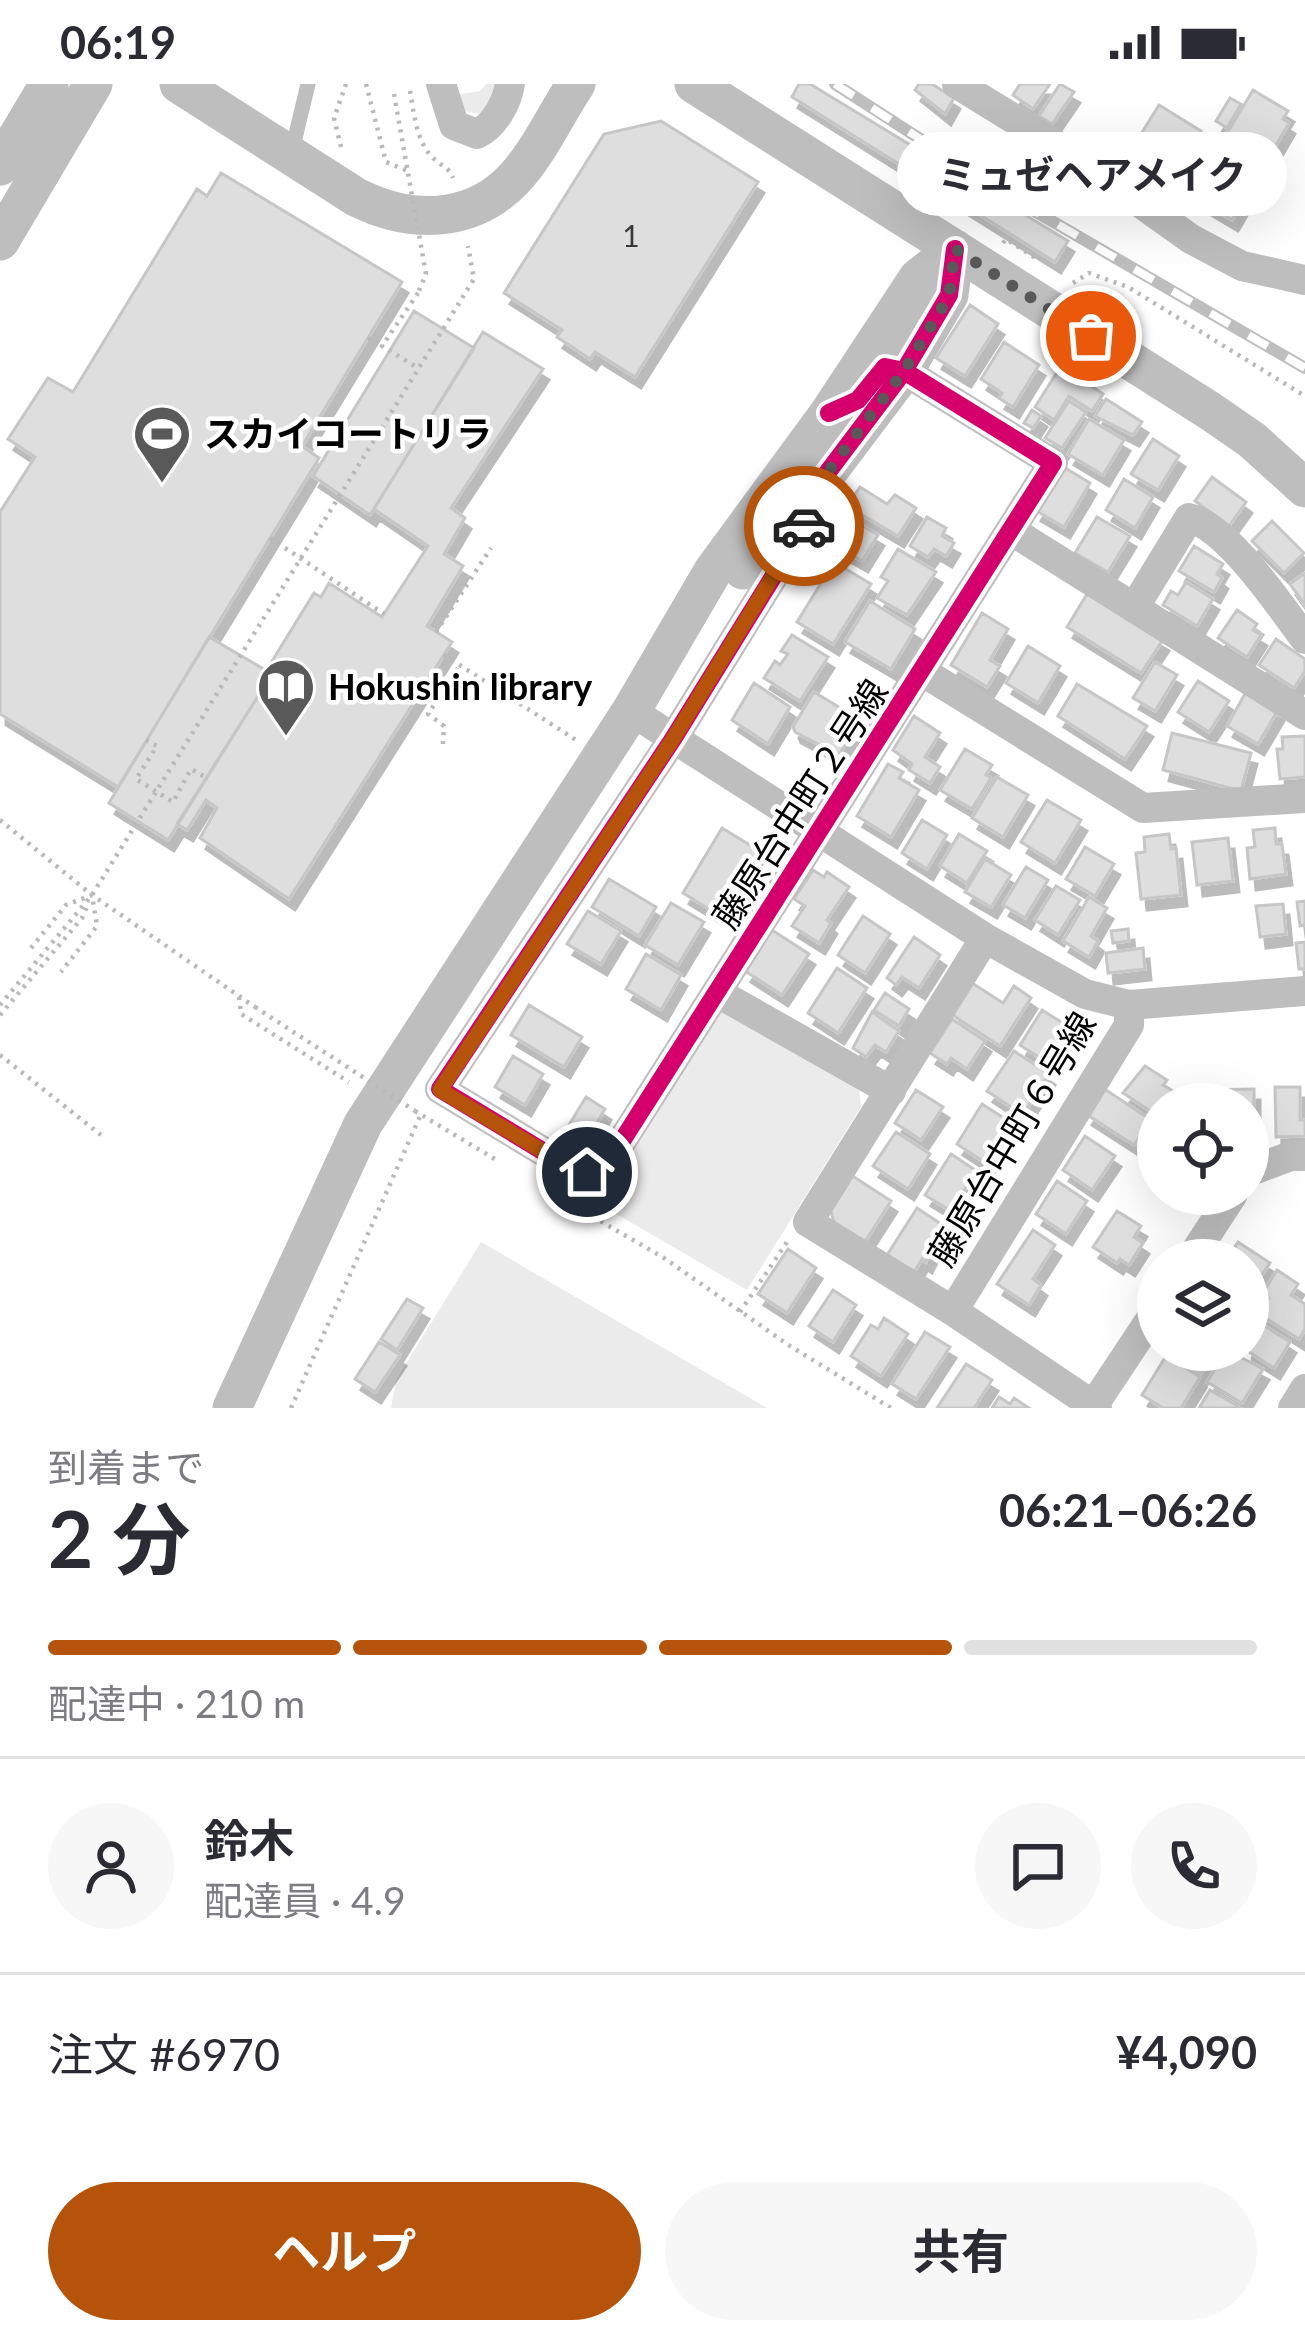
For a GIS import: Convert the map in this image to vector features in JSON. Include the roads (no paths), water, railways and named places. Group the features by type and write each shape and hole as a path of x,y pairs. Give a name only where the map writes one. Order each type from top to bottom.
{"street":[{"path":"0,166 49,84"},
{"path":"0,241 93,84"},
{"path":"179,84 378,208 424,216 463,211 496,199 512,183 576,84"},
{"path":"441,84 454,125 477,134 497,116 510,84"},
{"path":"451,84 461,84"},
{"path":"694,84 1210,411 1252,440 1305,488"},
{"path":"958,84 1076,157 1191,238 1242,266 1305,280"},
{"path":"659,667 821,481 904,371 949,296 955,249"},
{"path":"232,1408 363,1124 659,667 713,571 829,413 918,278 955,249"},
{"path":"829,413 858,400 885,367 904,371"},
{"name":"藤原台中町２号線","path":"673,739 425,1105 569,1167 587,1172 606,1166 1052,463 904,371"},
{"path":"673,739 810,517 821,481"},
{"path":"1134,608 1190,518 1203,521 1244,562 1305,639"},
{"path":"1012,531 1305,715"},
{"path":"923,672 1143,808 1305,797"},
{"path":"631,711 985,938 1073,989 1129,1005 1305,991"},
{"path":"985,938 808,1222 953,1311 1095,1407 1137,1341"},
{"path":"718,993 891,1091"},
{"name":"藤原台中町６号線","path":"953,1311 1129,1025 1129,1005"},
{"path":"1269,1164 1305,1156"},
{"path":"1293,1408 1305,1389"}],"lane":[{"path":"292,154 308,84"}],"railway":[{"path":"835,84 1007,195 1305,368"}],"place":[{"name":"ミュゼヘアメイク","path":"1091,336"},
{"name":"スカイコートリラ","path":"162,485"},
{"name":"Hokushin library","path":"286,738"}]}
